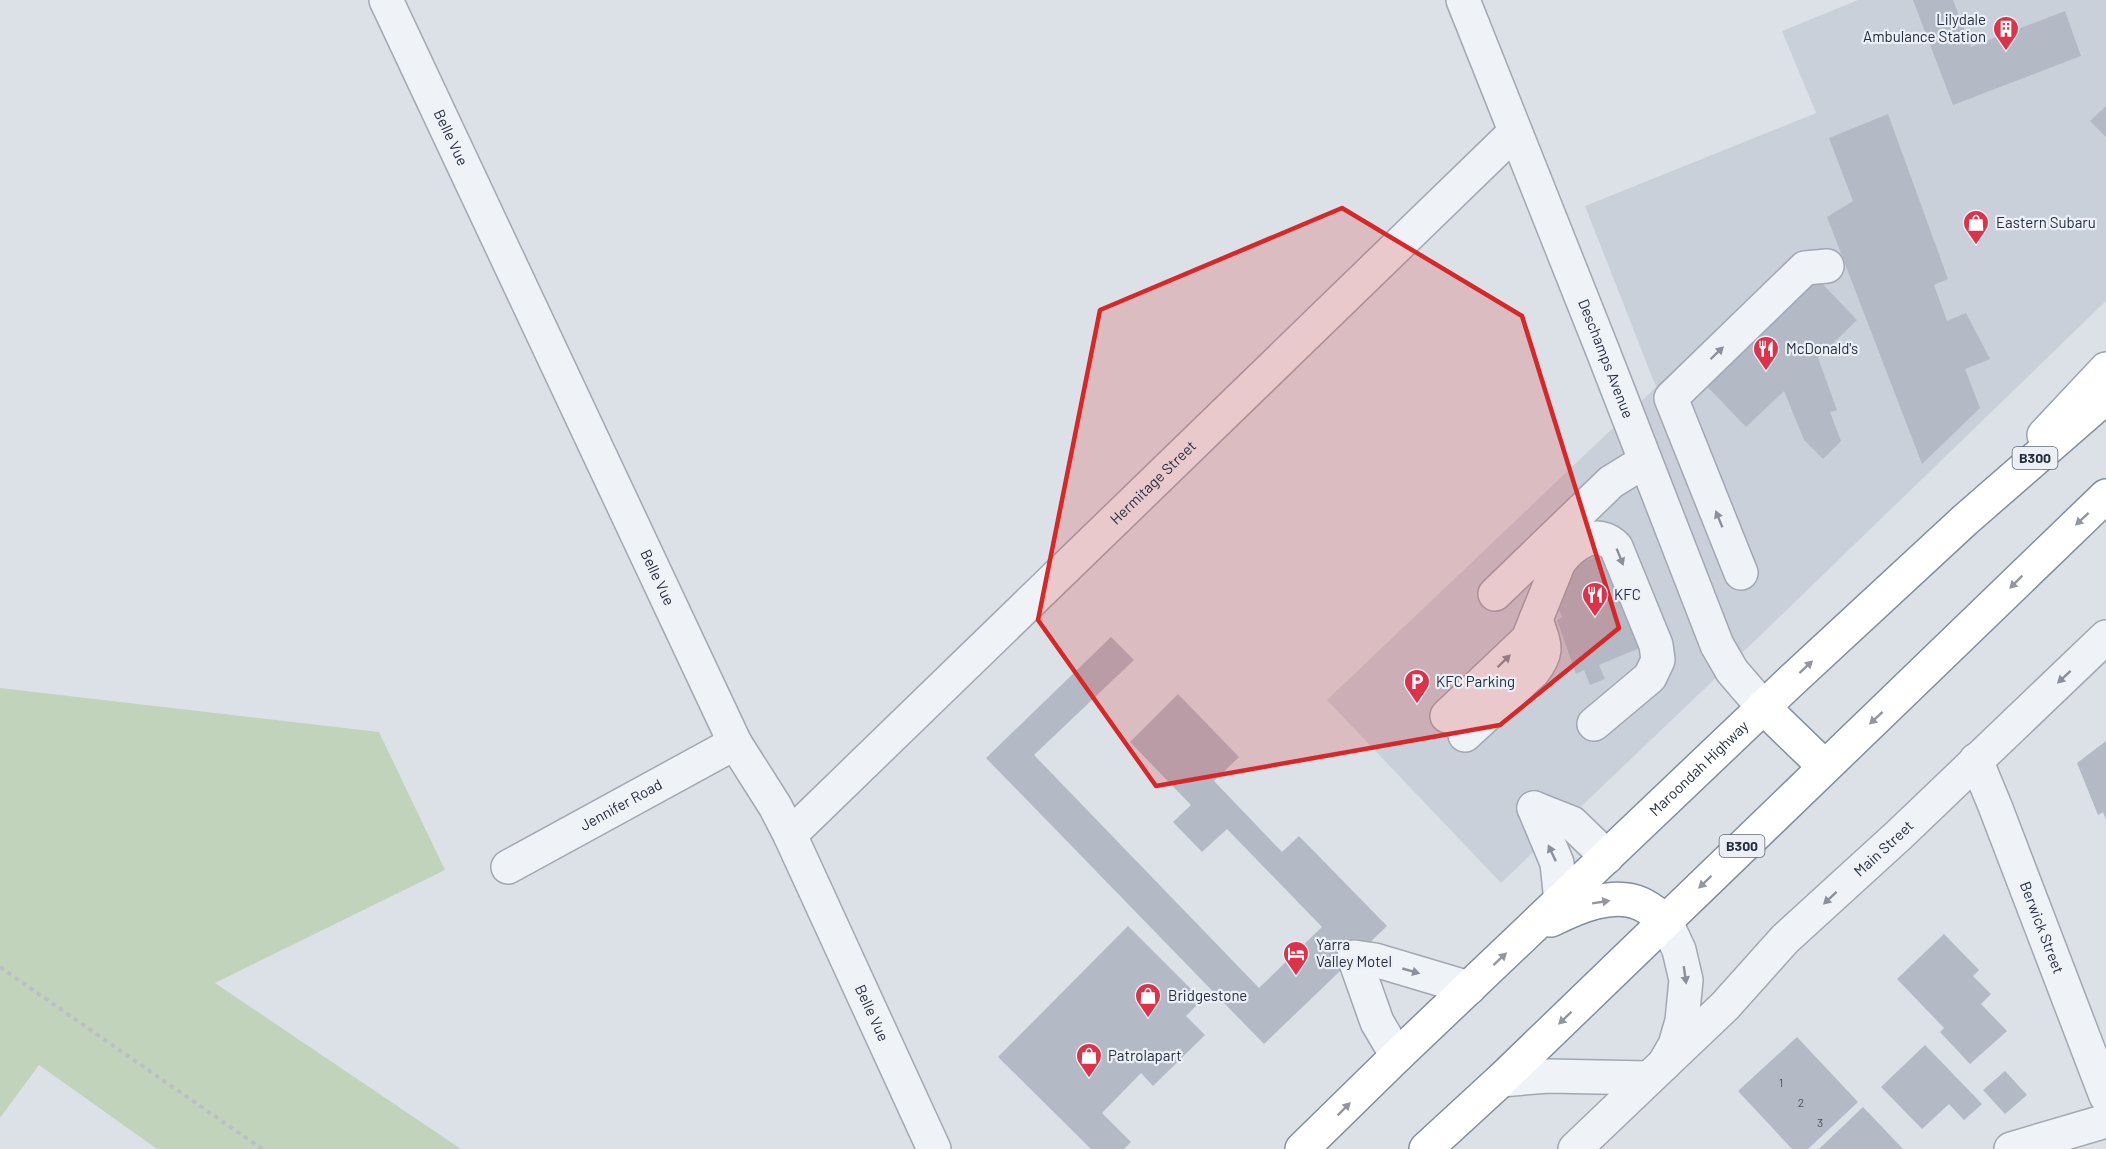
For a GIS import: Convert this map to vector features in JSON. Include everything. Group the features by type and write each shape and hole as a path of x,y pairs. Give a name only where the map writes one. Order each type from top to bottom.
{"main road":[{"path":"1965,520 2106,369"},
{"name":"Maroondah Highway","path":"1302,1149 1763,707 1965,520 2106,397"},
{"name":"B300","path":"1426,1149 1501,1080 2106,496"},
{"path":"1763,707 1825,767"},
{"path":"1528,932 1577,908 1611,900 1642,904 1665,920"}],"street":[{"name":"Belle Vue","path":"386,0 735,743 776,806 934,1149"},
{"name":"Deschamps Avenue","path":"1463,0 1717,645 1732,671 1763,707"},
{"name":"Hermitage Street","path":"790,836 1515,132"},
{"path":"1741,573 1671,398 1805,268 1827,266"},
{"path":"1495,594 1611,482 1645,461"},
{"path":"1456,725 1528,639 1559,562 1585,540 1601,538 1612,542 1616,547 1656,645 1658,660 1650,677 1594,724"},
{"name":"Main Street","path":"1575,1149 1725,1006 1785,939 1899,835 2106,637"},
{"name":"Jennifer Road","path":"508,867 735,743"},
{"name":"Berwick Street","path":"1976,760 2106,1096"},
{"path":"1561,901 1557,863 1534,808 1572,823 1607,857"},
{"path":"1501,1080 1657,1071 1679,1034 1686,994 1684,966 1665,920"},
{"path":"1397,1056 1377,1022 1354,957 1375,960 1469,988"},
{"path":"2011,1149 2106,1121"}],"path":[{"path":"0,968 262,1149"}],"highlighted area":[{"path":"1342,208 1522,316 1619,628 1500,725 1156,786 1038,620 1100,310"}],"shaded area":[{"path":"1858,0 2106,0 2106,301 1501,883 1327,700 1656,387 1585,206 1816,113 1782,31"}],"green space":[{"path":"0,688 379,732 445,870 215,983 461,1149 157,1149 39,1065 0,1118"}],"building":[{"name":"Lilydale Ambulance Station","path":"1913,0 1953,0 1971,47 2065,11 2081,56 1953,105"},
{"path":"2106,106 2106,137 2090,121"},
{"path":"1888,114 1948,279 1934,285 1947,321 1966,313 1990,359 1965,369 1980,408 1922,464 1827,217 1853,201 1829,138"},
{"name":"McDonald's","path":"1812,273 1857,320 1818,358 1837,410 1830,412 1841,441 1823,459 1804,440 1784,391 1746,427 1701,380"},
{"name":"KFC","path":"1606,553 1642,647 1599,665 1605,679 1590,685 1584,670 1576,674 1557,620 1562,617 1553,595 1570,567"},
{"path":"1111,637 1134,660 1034,755 1259,988 1322,927 1227,829 1202,852 1173,822 1191,805 1130,742 1178,694 1239,757 1214,781 1282,852 1299,836 1387,926 1264,1044 986,758"},
{"path":"2106,741 2106,820 2103,812 2098,815 2077,763"},
{"path":"1128,926 1202,1000 1186,1016 1205,1035 1153,1086 1141,1073 1102,1113 1131,1142 1124,1149 1091,1149 998,1057"},
{"path":"1944,934 1979,970 1973,976 1991,994 1981,1004 2007,1031 1970,1064 1940,1032 1944,1028 1897,979"},
{"path":"1797,1037 1858,1102 1808,1149 1792,1149 1738,1091"},
{"path":"1925,1045 1982,1104 1964,1120 1949,1104 1922,1129 1881,1087"},
{"path":"2005,1071 2027,1095 2005,1114 1983,1090"},
{"path":"1863,1107 1903,1149 1819,1149"}],"place":[{"name":"Lilydale Ambulance Station","path":"2006,52"},
{"name":"Eastern Subaru","path":"1976,246"},
{"name":"McDonald's","path":"1766,372"},
{"name":"KFC","path":"1595,618"},
{"name":"KFC Parking","path":"1417,705"},
{"name":"Yarra Valley Motel","path":"1296,977"},
{"name":"Bridgestone","path":"1148,1019"},
{"name":"Patrolapart","path":"1089,1079"}]}
